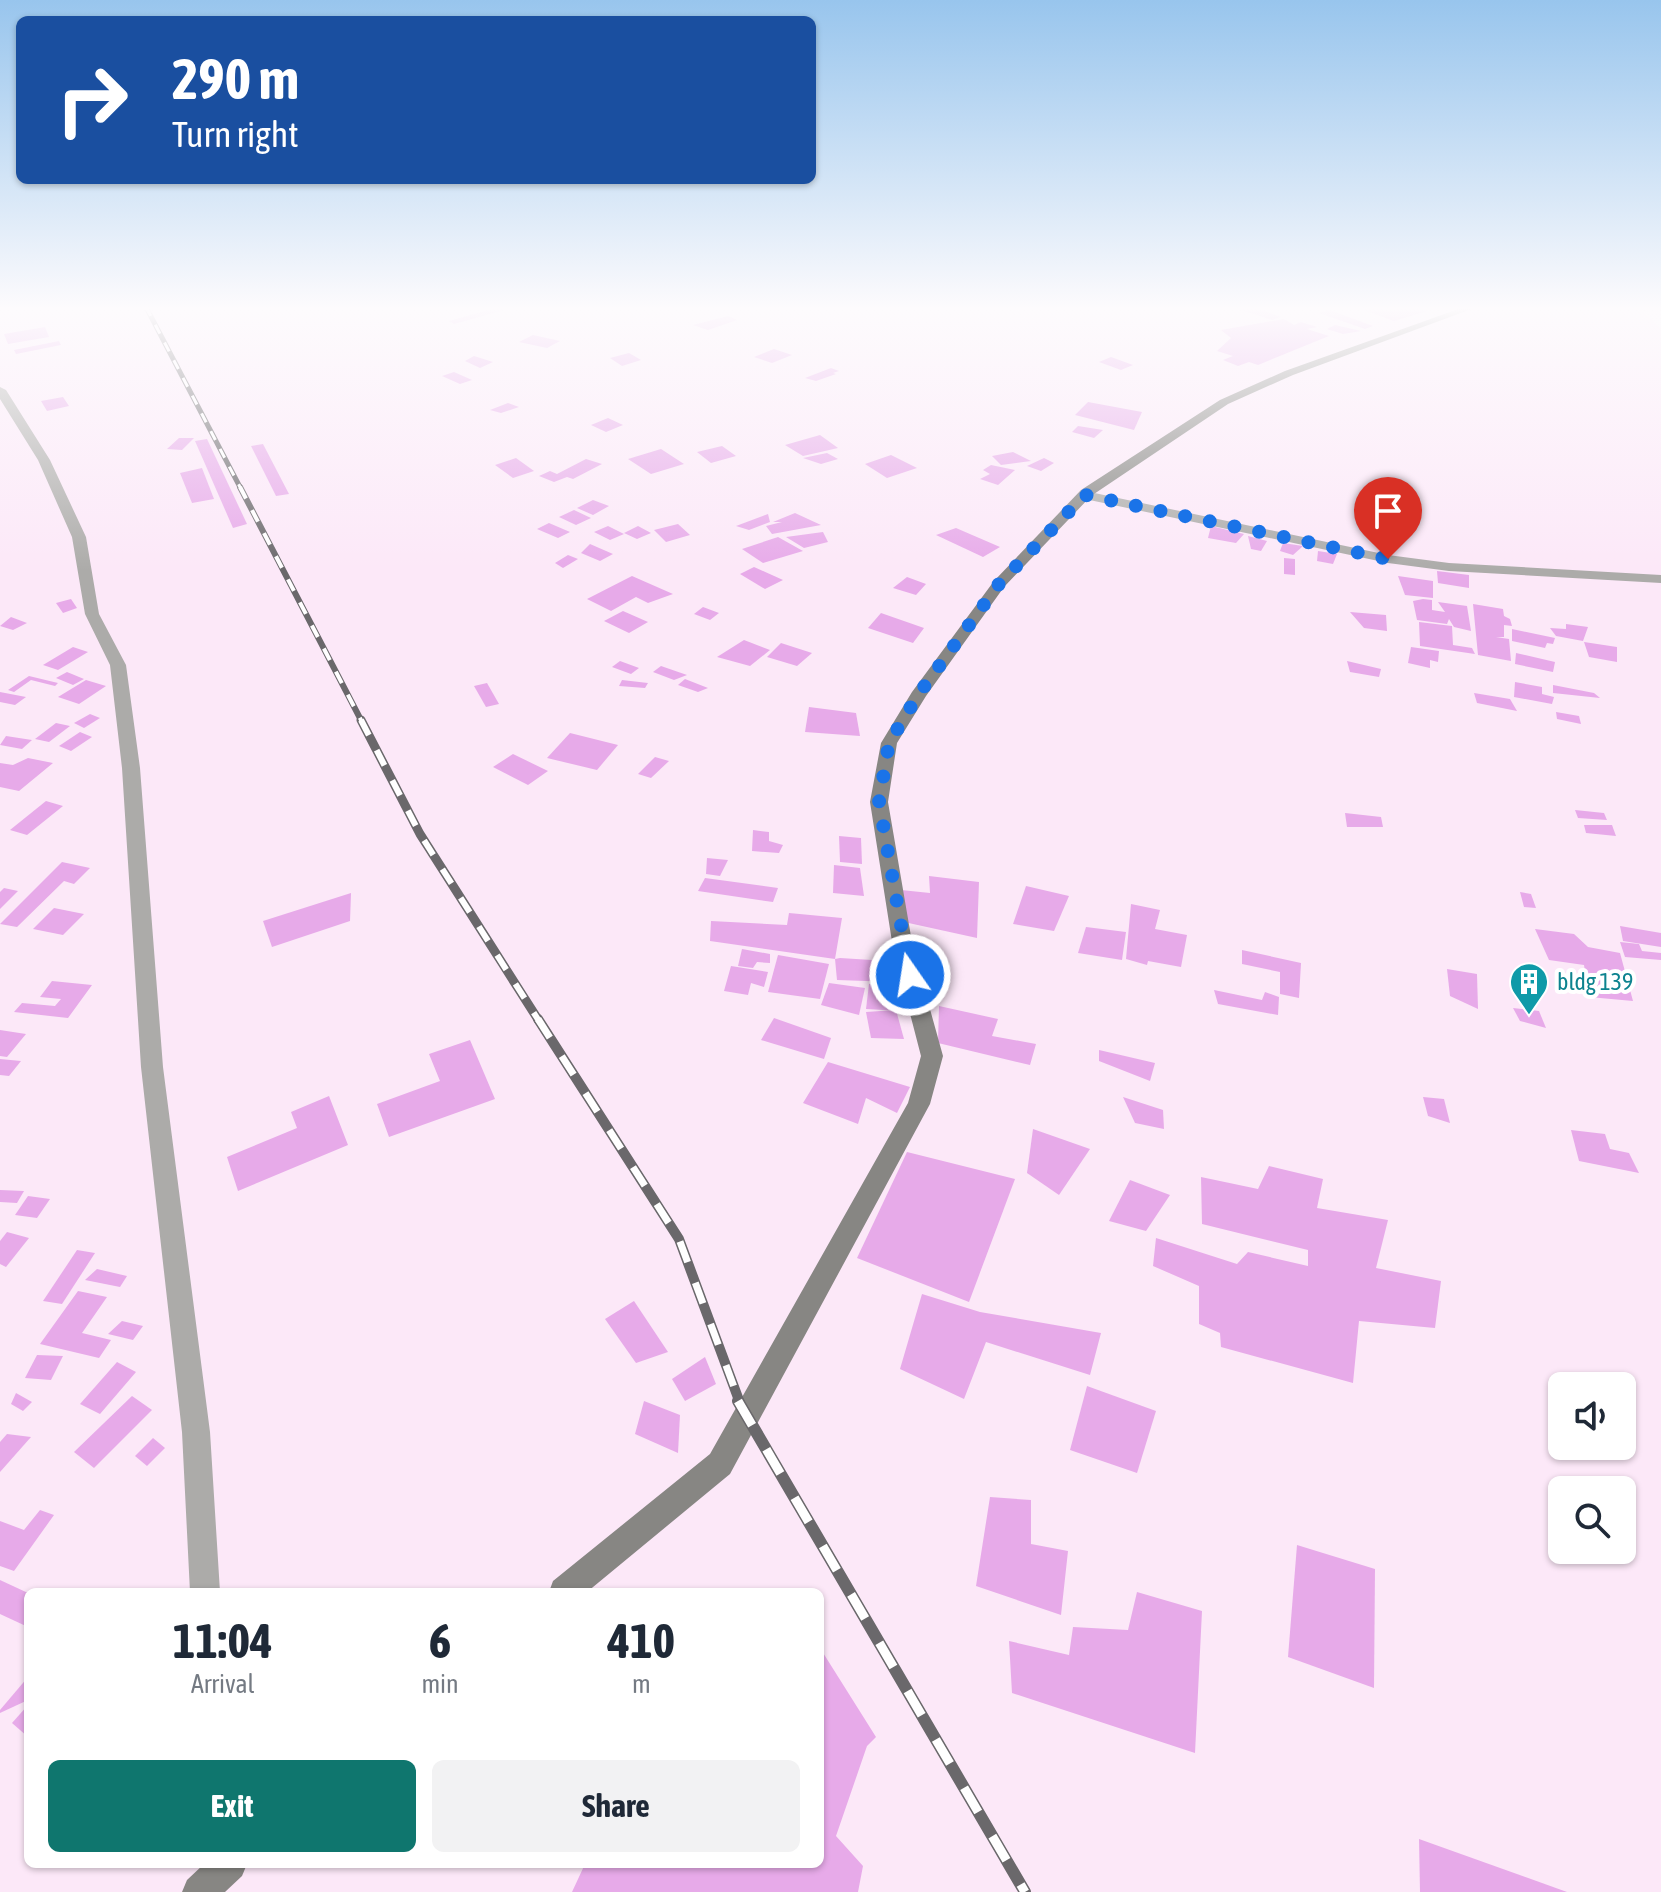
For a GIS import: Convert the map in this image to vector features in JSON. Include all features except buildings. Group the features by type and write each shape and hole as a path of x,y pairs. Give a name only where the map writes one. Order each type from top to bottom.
{"main road":[{"path":"569,1588 720,1464 919,1104 932,1056 903,948 879,802 889,743 918,695 999,584 1085,495 1224,402 1239,395"},
{"path":"199,1892 226,1868"}],"street":[{"path":"3,395 44,460 79,537 92,614 118,665 131,768 152,1067 196,1432 205,1588"},
{"path":"1085,495 1388,559 1449,567 1661,579"}],"shaded area":[{"path":"0,395 1661,395 1661,1892 0,1892"}],"railway":[{"path":"192,395 241,489"},
{"path":"240,487 362,722"},
{"path":"361,720 420,834 539,1021"},
{"path":"538,1019 679,1239 740,1403"},
{"path":"738,1401 1025,1892"}],"place":[{"name":"bldg 139","path":"1529,1016"}],"route":[{"path":"910,975 879,802 889,743 918,695 999,584 1085,495 1388,559"}]}
